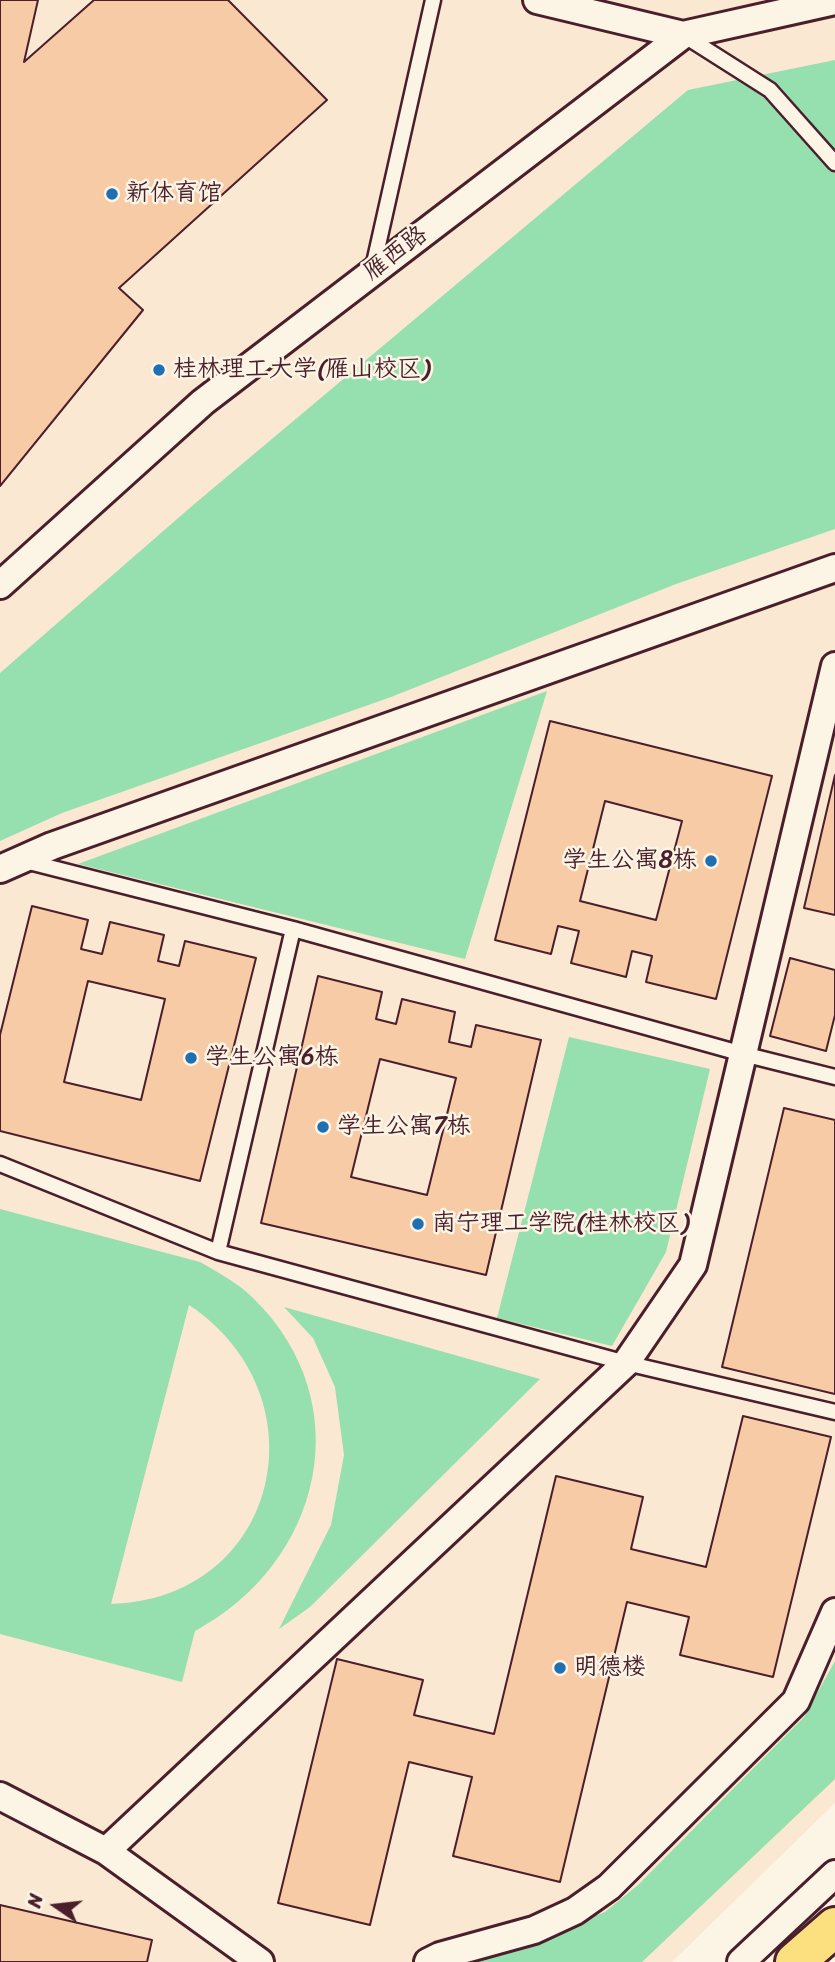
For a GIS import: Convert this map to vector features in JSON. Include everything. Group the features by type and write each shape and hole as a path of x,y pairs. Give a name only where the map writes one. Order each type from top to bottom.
{"main road":[{"path":"795,1962 835,1927"}],"street":[{"path":"537,0 683,35"},
{"name":"雁西路","path":"0,585 203,402 683,35 835,1"},
{"path":"10,864 835,568"},
{"path":"106,1851 626,1363 693,1265 835,666"},
{"path":"428,1962 440,1956 534,1930 575,1911 609,1887 796,1701 835,1612"},
{"path":"0,1796 106,1851 260,1962"},
{"path":"741,1962 835,1874"}],"lane":[{"path":"371,273 433,0"},
{"path":"683,35 770,90 835,163"},
{"path":"10,864 293,929 835,1077"},
{"path":"218,1252 293,929"},
{"path":"0,1164 218,1252 626,1363 835,1412"}],"shaded area":[{"name":"南宁理工学院(桂林校区)","path":"0,0 835,0 835,1803 672,1962 0,1962"}],"green space":[{"path":"835,60 835,529 676,584 391,697 62,813 0,841 0,673 192,506 688,90"},
{"path":"547,691 465,959 78,864"},
{"path":"569,1037 710,1069 666,1252 612,1346 497,1318"},
{"path":"0,1209 200,1262 235,1283 253,1298 287,1340 307,1385 316,1432 312,1478 298,1523 273,1565 238,1601 195,1631 182,1682 0,1634","holes":["189,1305 232,1344 258,1389 269,1438 265,1487 246,1531 214,1568 168,1593 111,1604"]},
{"path":"284,1307 540,1379 310,1607 279,1629 331,1525 344,1455 335,1387 313,1338"},
{"path":"835,1661 835,1779 642,1962 459,1962 523,1944 605,1912 638,1885 804,1717"}],"building":[{"name":"新体育馆","path":"0,0 38,0 24,62 94,0 228,0 327,100 119,288 143,310 0,486"},
{"name":"学生公寓8栋","path":"550,721 772,776 716,999 646,982 652,956 632,951 626,977 571,963 579,931 558,926 551,954 495,940","holes":["605,801 682,821 656,920 580,901"]},
{"path":"835,775 835,915 804,908"},
{"name":"学生公寓6栋","path":"32,906 88,920 81,949 102,954 110,922 164,935 158,961 179,966 185,941 256,958 200,1181 0,1131 0,1035","holes":["88,981 165,999 141,1100 64,1082"]},
{"path":"790,958 835,970 835,1015 826,1051 770,1036"},
{"name":"学生公寓7栋","path":"318,976 382,992 376,1019 396,1024 402,999 455,1012 449,1042 471,1047 476,1025 541,1040 486,1275 261,1223","holes":["380,1059 456,1078 427,1195 351,1177"]},
{"path":"784,1108 835,1120 835,1394 722,1367"},
{"name":"明德楼","path":"743,1416 831,1437 773,1677 680,1655 689,1617 627,1602 560,1882 453,1856 472,1777 409,1762 370,1925 278,1903 337,1659 423,1680 414,1715 494,1734 556,1476 643,1497 631,1549 706,1567"},
{"path":"0,1905 152,1940 147,1962 0,1962"}],"place":[{"name":"新体育馆","path":"112,194"},
{"name":"桂林理工大学(雁山校区)","path":"159,370"},
{"name":"学生公寓8栋","path":"711,861"},
{"name":"学生公寓6栋","path":"191,1058"},
{"name":"学生公寓7栋","path":"323,1127"},
{"name":"南宁理工学院(桂林校区)","path":"418,1224"},
{"name":"明德楼","path":"560,1668"}]}
